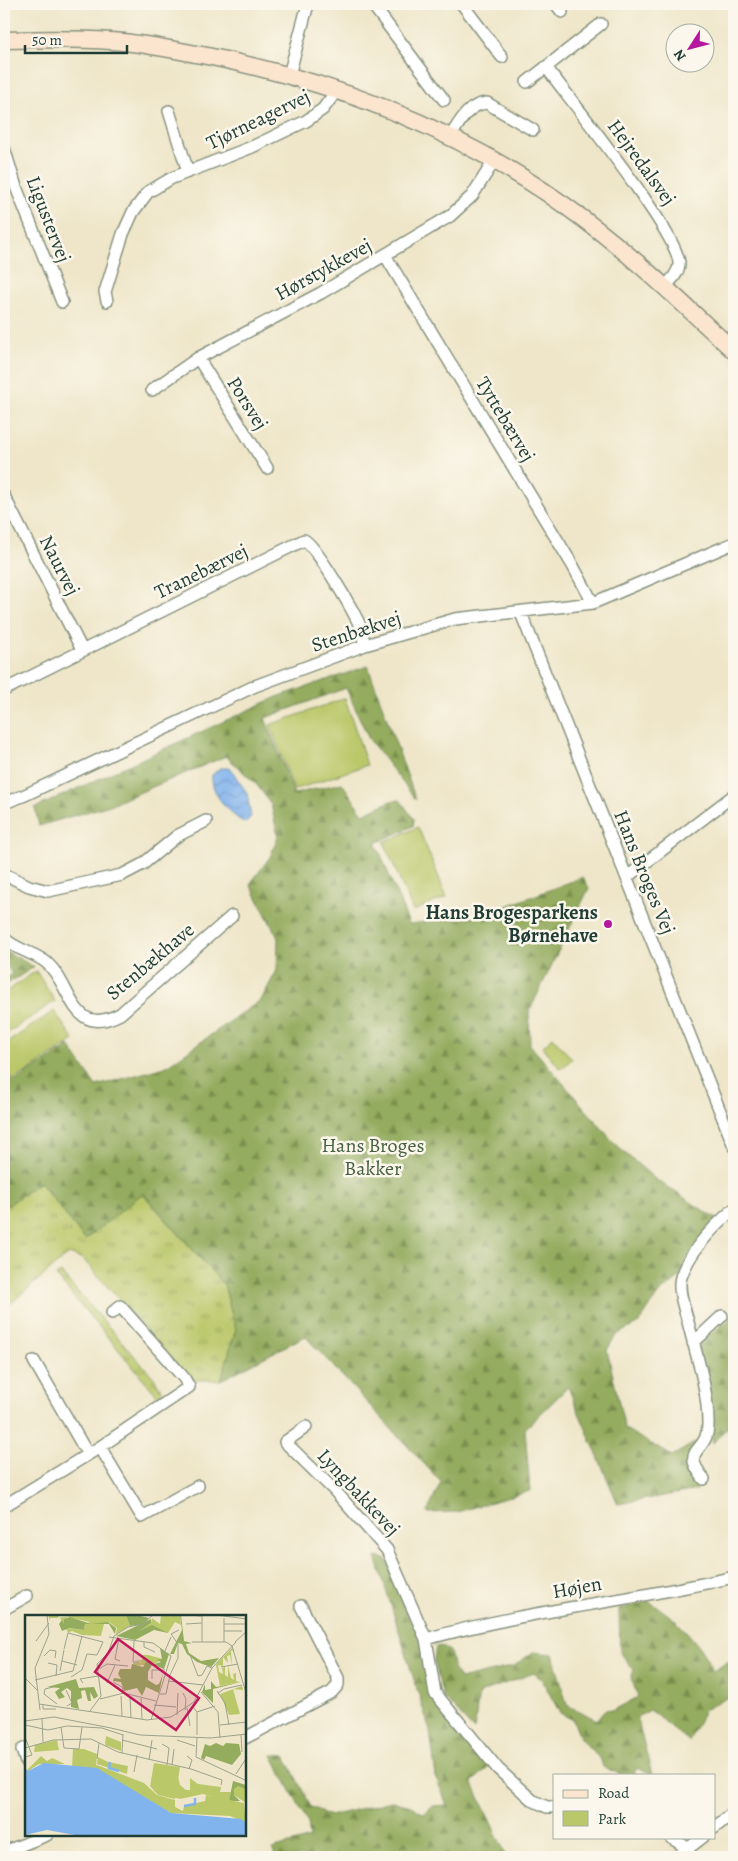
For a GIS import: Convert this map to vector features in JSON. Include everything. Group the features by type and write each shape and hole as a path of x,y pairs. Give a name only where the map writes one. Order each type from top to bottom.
{"street":[{"path":"289,75 308,4"},
{"path":"372,4 444,100"},
{"path":"462,4 502,57"},
{"path":"527,82 601,24"},
{"path":"4,40 112,41 182,51 289,75 382,106 450,136 494,161 585,220 666,286 734,351"},
{"name":"Hejredalsvej","path":"546,67 639,190 670,238 679,264 676,274 666,286"},
{"name":"Tjørneagervej","path":"107,301 105,292 123,234 133,212 148,192 188,172 252,147 306,121 323,110 337,90"},
{"path":"450,136 469,109 478,103 487,103 533,130"},
{"name":"Tjørneagervej","path":"170,111 188,172"},
{"name":"Ligustervej","path":"4,148 16,187 62,302"},
{"name":"Hørstykkevej","path":"152,390 198,358 321,293 463,206 494,161"},
{"name":"Tyttebærvej","path":"385,255 573,566 593,604"},
{"name":"Porsvej","path":"198,358 267,468"},
{"name":"Naurvej","path":"4,496 82,650"},
{"name":"Tranebærvej","path":"4,690 304,540 311,544 318,553 359,625 365,646"},
{"name":"Stenbækvej","path":"4,802 34,792 255,686 365,646 455,620 593,604 734,543"},
{"name":"Hans Broges Vej","path":"521,613 734,1146"},
{"path":"627,877 734,795"},
{"path":"4,874 29,886 48,891 122,875 143,864 176,836 206,821"},
{"name":"Stenbækhave","path":"4,938 9,943 46,962 58,977 72,1004 80,1014 95,1021 107,1020 120,1014 232,916"},
{"path":"704,1479 693,1465 693,1456 706,1439 709,1424 707,1404 680,1279 690,1259 713,1228 734,1209"},
{"path":"4,1506 100,1447 189,1387 184,1378 120,1306 112,1313"},
{"path":"693,1343 722,1316"},
{"path":"34,1361 86,1454"},
{"name":"Lyngbakkevej","path":"306,1427 285,1442 336,1492 388,1550 426,1639 436,1693 498,1769 532,1800 547,1807 553,1807"},
{"path":"100,1447 142,1517 198,1486"},
{"name":"Højen","path":"426,1639 544,1612 648,1593 668,1592 734,1576"},
{"path":"4,1609 27,1596"},
{"path":"246,1737 332,1692 338,1685 338,1678 301,1606"},
{"path":"25,1748 22,1750 25,1759"},
{"path":"716,1826 734,1812"},
{"path":"4,1852 44,1836"},
{"path":"672,1838 689,1849"},
{"path":"677,1857 702,1838"}],"green space":[{"name":"Hans Broges Bakker","path":"368,666 416,800 369,739 346,688 265,718 294,794 342,783 363,814 391,801 400,800 414,819 413,826 376,843 409,924 478,917 583,877 589,888 529,1012 530,1045 618,1147 655,1179 717,1219 677,1280 659,1293 639,1323 616,1335 607,1350 625,1429 672,1456 696,1442 686,1464 697,1490 618,1504 568,1387 525,1429 530,1491 457,1512 427,1513 441,1482 305,1336 221,1380 236,1329 224,1285 143,1193 85,1240 40,1182 4,1208 4,1069 14,1082 69,1046 96,1086 165,1067 261,1000 277,970 278,938 250,884 270,857 278,837 271,804 257,785 226,756 110,805 39,826 35,808 277,697"},
{"path":"345,698 367,765 294,790 270,725"},
{"path":"418,827 447,897 413,911 384,842"},
{"path":"4,950 34,967 4,986 4,979 12,974 4,961"},
{"path":"36,971 55,1001 4,1035 4,993"},
{"path":"54,1011 74,1040 14,1080 4,1064 4,1045"},
{"path":"553,1037 572,1059 561,1069 542,1047"},
{"path":"40,1182 85,1240 142,1193 224,1285 236,1329 221,1380 190,1380 83,1259 69,1254 4,1309 4,1208"},
{"path":"61,1273 155,1379 166,1399 161,1400 56,1276"},
{"path":"734,1315 734,1420 713,1443 697,1345"},
{"path":"376,1557 386,1559 415,1625 435,1697 490,1766 472,1782 507,1857 276,1857 272,1849 310,1838 308,1823 272,1755 285,1756 311,1807 330,1816 392,1801 411,1806 424,1814 432,1806 447,1805 436,1777 430,1731"},
{"path":"648,1601 658,1607 677,1622 694,1640 713,1671 734,1658 734,1674 731,1676 734,1694 704,1710 689,1741 650,1710 637,1717 652,1774 637,1768 634,1774 620,1774 603,1767 601,1760 580,1738 573,1720 560,1713 542,1680 534,1673 479,1693 474,1730 443,1697 434,1660 436,1647 440,1646 450,1651 454,1670 460,1679 514,1666 533,1652 553,1654 567,1705 597,1720 606,1709 614,1710 638,1697 631,1678 634,1670 620,1652 619,1609"}],"water":[{"path":"220,768 230,768 247,793 251,817 245,823 227,809 214,789 212,775"}],"place":[{"name":"Hans Brogesparkens Børnehave","path":"608,924"}]}
